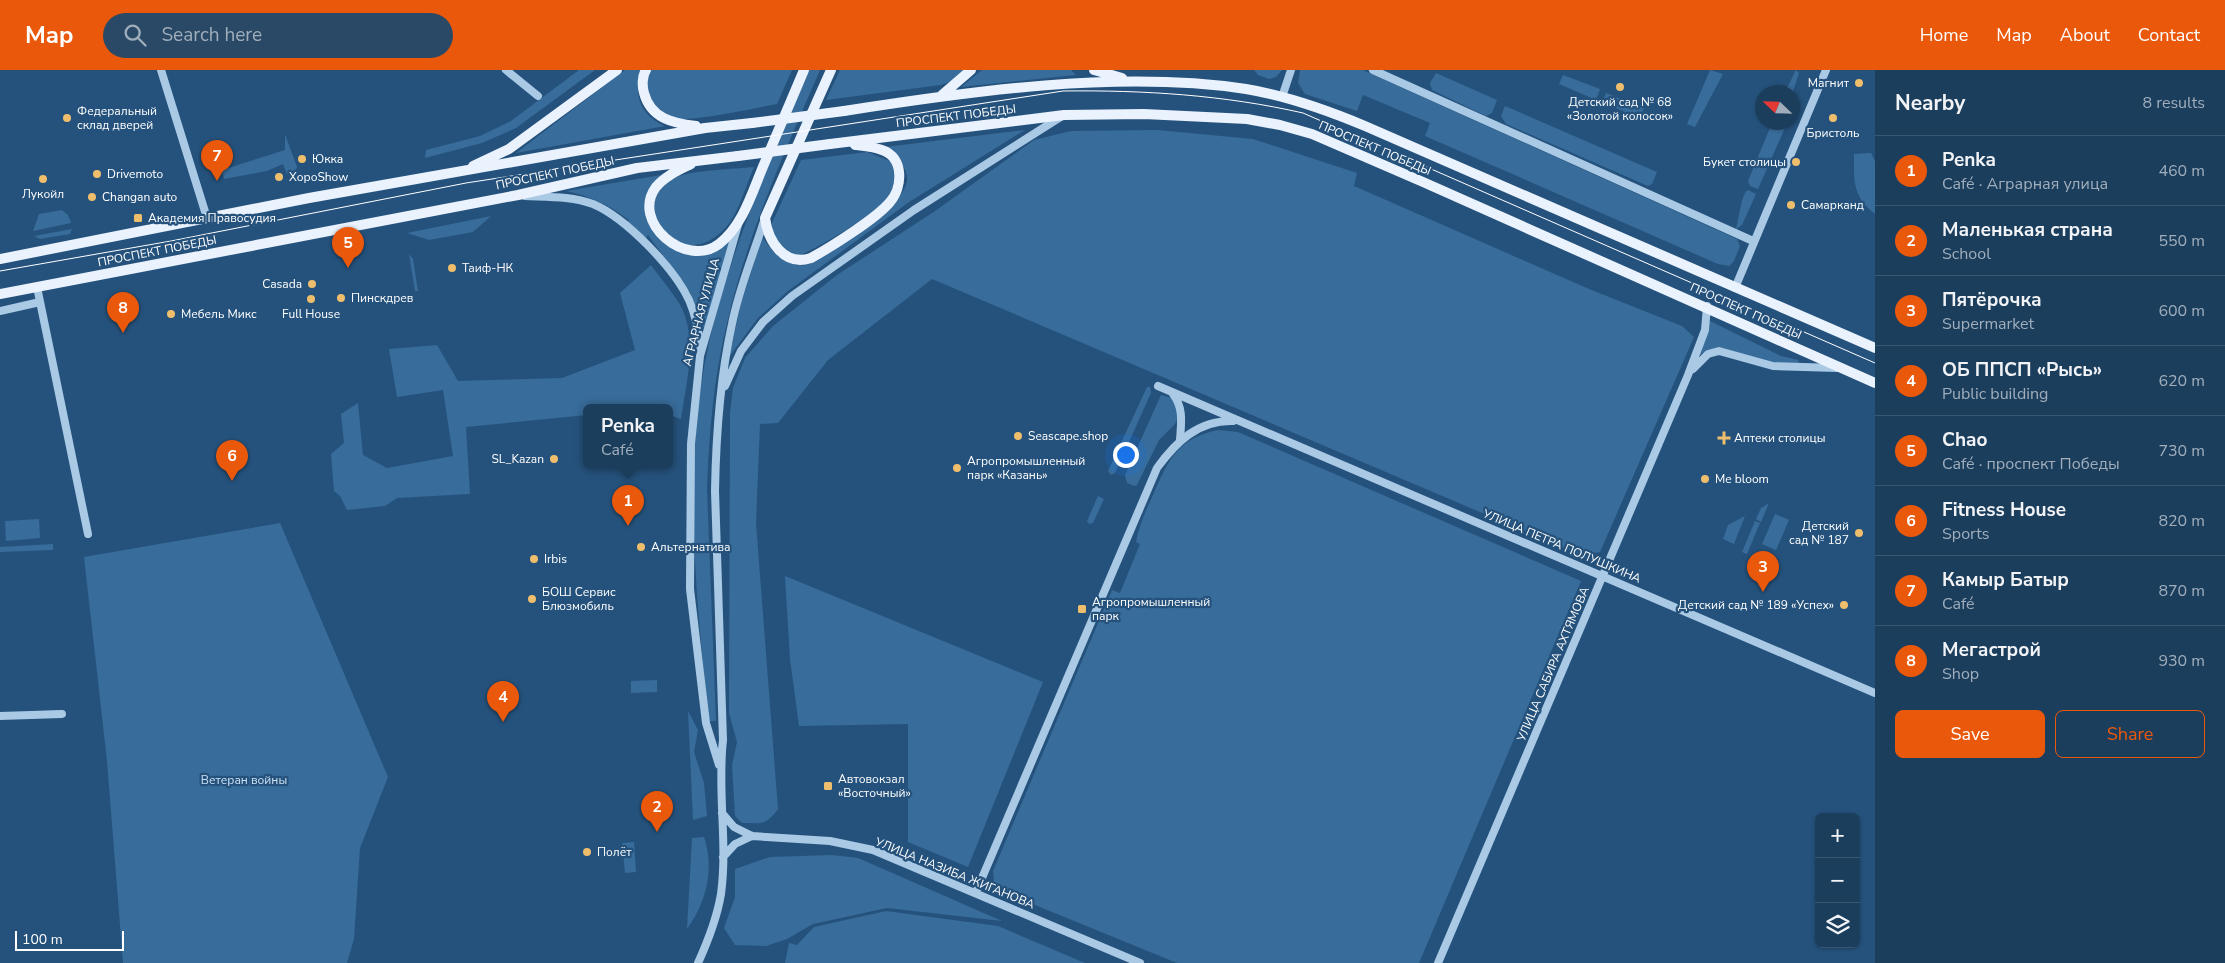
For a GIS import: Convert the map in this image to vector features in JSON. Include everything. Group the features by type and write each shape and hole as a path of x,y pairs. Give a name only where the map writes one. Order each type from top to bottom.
{"main road":[{"path":"459,172 509,149 618,70"},
{"path":"646,70 642,88 646,102 654,112 670,122 705,128"},
{"name":"АГРАРНАЯ УЛИЦА","path":"739,221 804,70"},
{"name":"АГРАРНАЯ УЛИЦА","path":"764,218 830,70"},
{"path":"942,95 971,70"},
{"path":"1094,70 1130,80"},
{"name":"ПРОСПЕКТ ПОБЕДЫ","path":"0,259 207,218 705,128 844,111 942,95 1130,80 1175,81 1245,88 1323,109 1875,348"},
{"name":"ПРОСПЕКТ ПОБЕДЫ","path":"0,294 518,195 637,168 1064,115 1144,114 1247,119 1280,125 1312,134 1707,306 1875,383"},
{"path":"764,218 766,232 776,247 791,259 805,260 823,252 890,203 895,196 900,179 895,160 883,150 842,143"},
{"path":"698,160 670,175 656,188 650,207 653,223 662,235 673,244 697,251 718,245 739,221"}],"street":[{"path":"161,70 207,218"},
{"path":"506,70 538,96"},
{"path":"1282,97 1291,70"},
{"path":"1373,70 1753,241"},
{"path":"1735,288 1826,70"},
{"path":"721,395 741,351 764,322 792,296 914,210 1064,115"},
{"path":"518,195 576,199 592,204 609,212 634,232 674,276 688,299 696,321 700,356"},
{"name":"АГРАРНАЯ УЛИЦА","path":"698,963 715,922 721,894 723,857 720,768 722,721 715,491 721,395 732,322 764,218"},
{"name":"АГРАРНАЯ УЛИЦА","path":"720,768 706,723 690,589 691,444 700,356 739,221"},
{"path":"37,287 88,534"},
{"path":"0,311 40,302"},
{"name":"УЛИЦА САБИРА АХТЯМОВА","path":"1438,963 1688,375 1705,330 1707,306"},
{"name":"УЛИЦА САБИРА АХТЯМОВА","path":"1688,375 1703,358 1719,351 1773,366 1840,368"},
{"name":"УЛИЦА ПЕТРА ПОЛУШКИНА","path":"1158,386 1875,693"},
{"path":"1172,393 1178,401 1182,413 1180,440"},
{"path":"976,892 1156,468 1174,445 1193,432 1219,421 1239,422"},
{"path":"0,716 62,714"},
{"path":"706,723 716,728 722,727 722,721"},
{"name":"УЛИЦА НАЗИБА ЖИГАНОВА","path":"722,813 734,827 752,836 784,837 855,845 874,850 1140,963"},
{"path":"723,857 735,844 752,836"}],"green space":[{"path":"579,70 595,70 516,128 482,143 425,158 426,150 480,136 511,121"},
{"path":"625,70 641,70 638,96 644,110 665,126 516,153"},
{"path":"650,70 792,70 777,104 707,117 679,119 663,115 651,99 647,92 646,84"},
{"path":"809,70 820,70 768,193 746,255 723,340 716,382 709,446 707,489 716,721 709,721 699,621 694,519 697,417 704,367 715,318 734,254"},
{"path":"840,70 968,70 960,78 941,85 826,100"},
{"path":"982,70 1071,70 1076,75 961,87"},
{"path":"1254,70 1282,70 1276,77 1269,79 1258,75"},
{"path":"1300,70 1363,70 1737,239 1740,246 1734,261 1729,266 1718,264 1425,136 1430,123 1363,95 1357,111 1305,94 1298,83"},
{"path":"1710,70 1723,74 1695,127 1687,124"},
{"path":"1796,70 1799,73 1795,85 1788,85"},
{"path":"1436,73 1497,100 1492,113 1486,116 1432,90 1430,83"},
{"path":"1563,75 1600,89 1596,100 1559,84"},
{"path":"1606,93 1644,108 1639,118 1602,102"},
{"path":"1505,106 1657,172 1652,184 1648,186 1506,124 1501,116"},
{"path":"1025,130 909,202 788,291 758,318 729,357 741,304 762,237 781,258 792,264 807,265 864,228 892,204 902,192 907,182 906,171 885,147"},
{"path":"1157,130 1253,139 1357,173 1354,186 1589,289 1682,326 1694,337 1600,552 1581,555 932,279 828,360 778,423 760,424 756,523 778,809 766,821 742,823 735,816 732,765 737,742 729,713 730,413 733,388 745,358 773,326 837,275 935,211 1034,140 1071,131"},
{"path":"1769,130 1784,130 1758,189 1750,186 1748,181"},
{"path":"285,134 297,167 294,173 287,174 283,164 267,171 224,179 222,170 285,150"},
{"path":"867,152 892,162 894,185 885,200 863,219 809,251 799,256 787,252 771,231 772,223 801,160"},
{"path":"1871,153 1875,161 1875,214 1867,207 1858,194 1854,172 1854,154"},
{"path":"754,167 731,221 709,241 692,245 676,242 663,232 656,219 654,204 661,189 677,177 703,171"},
{"path":"667,174 651,192 645,205 649,224 661,240 678,250 696,254 709,250 731,237 704,329 690,292 648,235 646,238 627,222 629,220 607,206 591,198 566,191"},
{"path":"1748,190 1756,194 1742,225 1736,229 1742,201"},
{"path":"62,210 68,215 71,223 33,231 39,214"},
{"path":"491,216 473,232 429,240 407,233"},
{"path":"72,229 70,234 40,239 34,236"},
{"path":"409,254 413,259 418,291 415,291"},
{"path":"651,265 679,303 685,316 690,345 688,375 681,419 673,416 673,404 583,404 583,415 466,427 470,494 397,498 385,506 347,510 340,496 334,491 331,454 344,443 341,414 358,403 363,455 387,468 453,456 443,390 397,397 389,349 437,345 458,381 562,378 635,350 620,293"},
{"path":"1708,320 1781,356 1798,360 1799,363 1765,362 1719,348 1706,351 1699,356"},
{"path":"1147,387 1150,387 1151,393 1115,473 1111,475 1108,471"},
{"path":"1161,395 1172,398 1179,416 1175,424 1159,440 1137,485 1134,486 1127,483 1125,475"},
{"path":"1218,430 1238,432 1581,581 1419,963 1177,963 998,890 994,882 993,871 1112,590 1120,593 1140,544 1136,542 1141,524 1164,471 1176,452 1184,445 1204,434"},
{"path":"1098,496 1104,499 1093,523 1089,524 1087,521"},
{"path":"1769,503 1761,522 1756,519 1761,508"},
{"path":"1775,514 1789,520 1776,550 1762,544"},
{"path":"1745,516 1734,544 1723,539 1728,525"},
{"path":"39,519 40,538 6,541 5,521"},
{"path":"1755,521 1760,523 1747,554 1742,552"},
{"name":"Ветеран войны","path":"280,523 388,777 360,848 354,939 347,963 123,963 107,761 84,557"},
{"path":"53,544 53,550 0,552 0,547"},
{"path":"785,576 1043,682 968,867 908,842 908,724 799,726 790,659"},
{"path":"657,680 657,692 631,693 631,681"},
{"path":"688,711 698,730 694,752 704,783 707,816 693,820"},
{"path":"704,837 709,861 707,885 694,919 687,929 692,838"},
{"path":"634,842 636,872 625,873 622,843"},
{"path":"832,855 858,858 1002,921 887,908 813,924 787,939 766,946 735,945 724,928 735,897 735,869 770,857"},
{"path":"886,911 998,926 1085,963 785,963 789,943 797,945 814,927"}],"tram line":[{"path":"0,271 171,241 466,183 1063,91 1124,91 1214,98 1303,113 1875,363"}],"place":[{"name":"Магнит","path":"1859,83"},
{"name":"Детский сад № 68 «Золотой колосок»","path":"1620,87"},
{"name":"Федеральный склад дверей","path":"67,118"},
{"name":"Бристоль","path":"1833,118"},
{"name":"Юкка","path":"302,159"},
{"name":"Букет столицы","path":"1796,162"},
{"name":"Drivemoto","path":"97,174"},
{"name":"ХороShow","path":"279,177"},
{"name":"Лукойл","path":"43,179"},
{"name":"Камыр Батыр","path":"217,181"},
{"name":"Changan auto","path":"92,197"},
{"name":"Самарканд","path":"1791,205"},
{"name":"Академия Правосудия","path":"138,218"},
{"name":"Chao","path":"348,268"},
{"name":"Таиф-НК","path":"452,268"},
{"name":"Casada","path":"312,284"},
{"name":"Пинскдрев","path":"341,298"},
{"name":"Full House","path":"311,299"},
{"name":"Мебель Микс","path":"171,314"},
{"name":"Мегастрой","path":"123,333"},
{"name":"Seascape.shop","path":"1018,436"},
{"name":"Аптеки столицы","path":"1724,438"},
{"name":"SL_Kazan","path":"554,459"},
{"name":"Агропромышленный парк «Казань»","path":"957,468"},
{"name":"Me bloom","path":"1705,479"},
{"name":"Fitness House","path":"232,481"},
{"name":"Penka","path":"628,526"},
{"name":"Детский сад № 187","path":"1859,533"},
{"name":"Альтернатива","path":"641,547"},
{"name":"Irbis","path":"534,559"},
{"name":"Пятёрочка","path":"1763,592"},
{"name":"БОШ Сервис Блюзмобиль","path":"532,599"},
{"name":"Детский сад № 189 «Успех»","path":"1844,605"},
{"name":"Агропромышленный парк","path":"1082,609"},
{"name":"ОБ ППСП «Рысь»","path":"503,722"},
{"name":"Автовокзал «Восточный»","path":"828,786"},
{"name":"Маленькая страна","path":"657,832"},
{"name":"Полёт","path":"587,852"}]}
